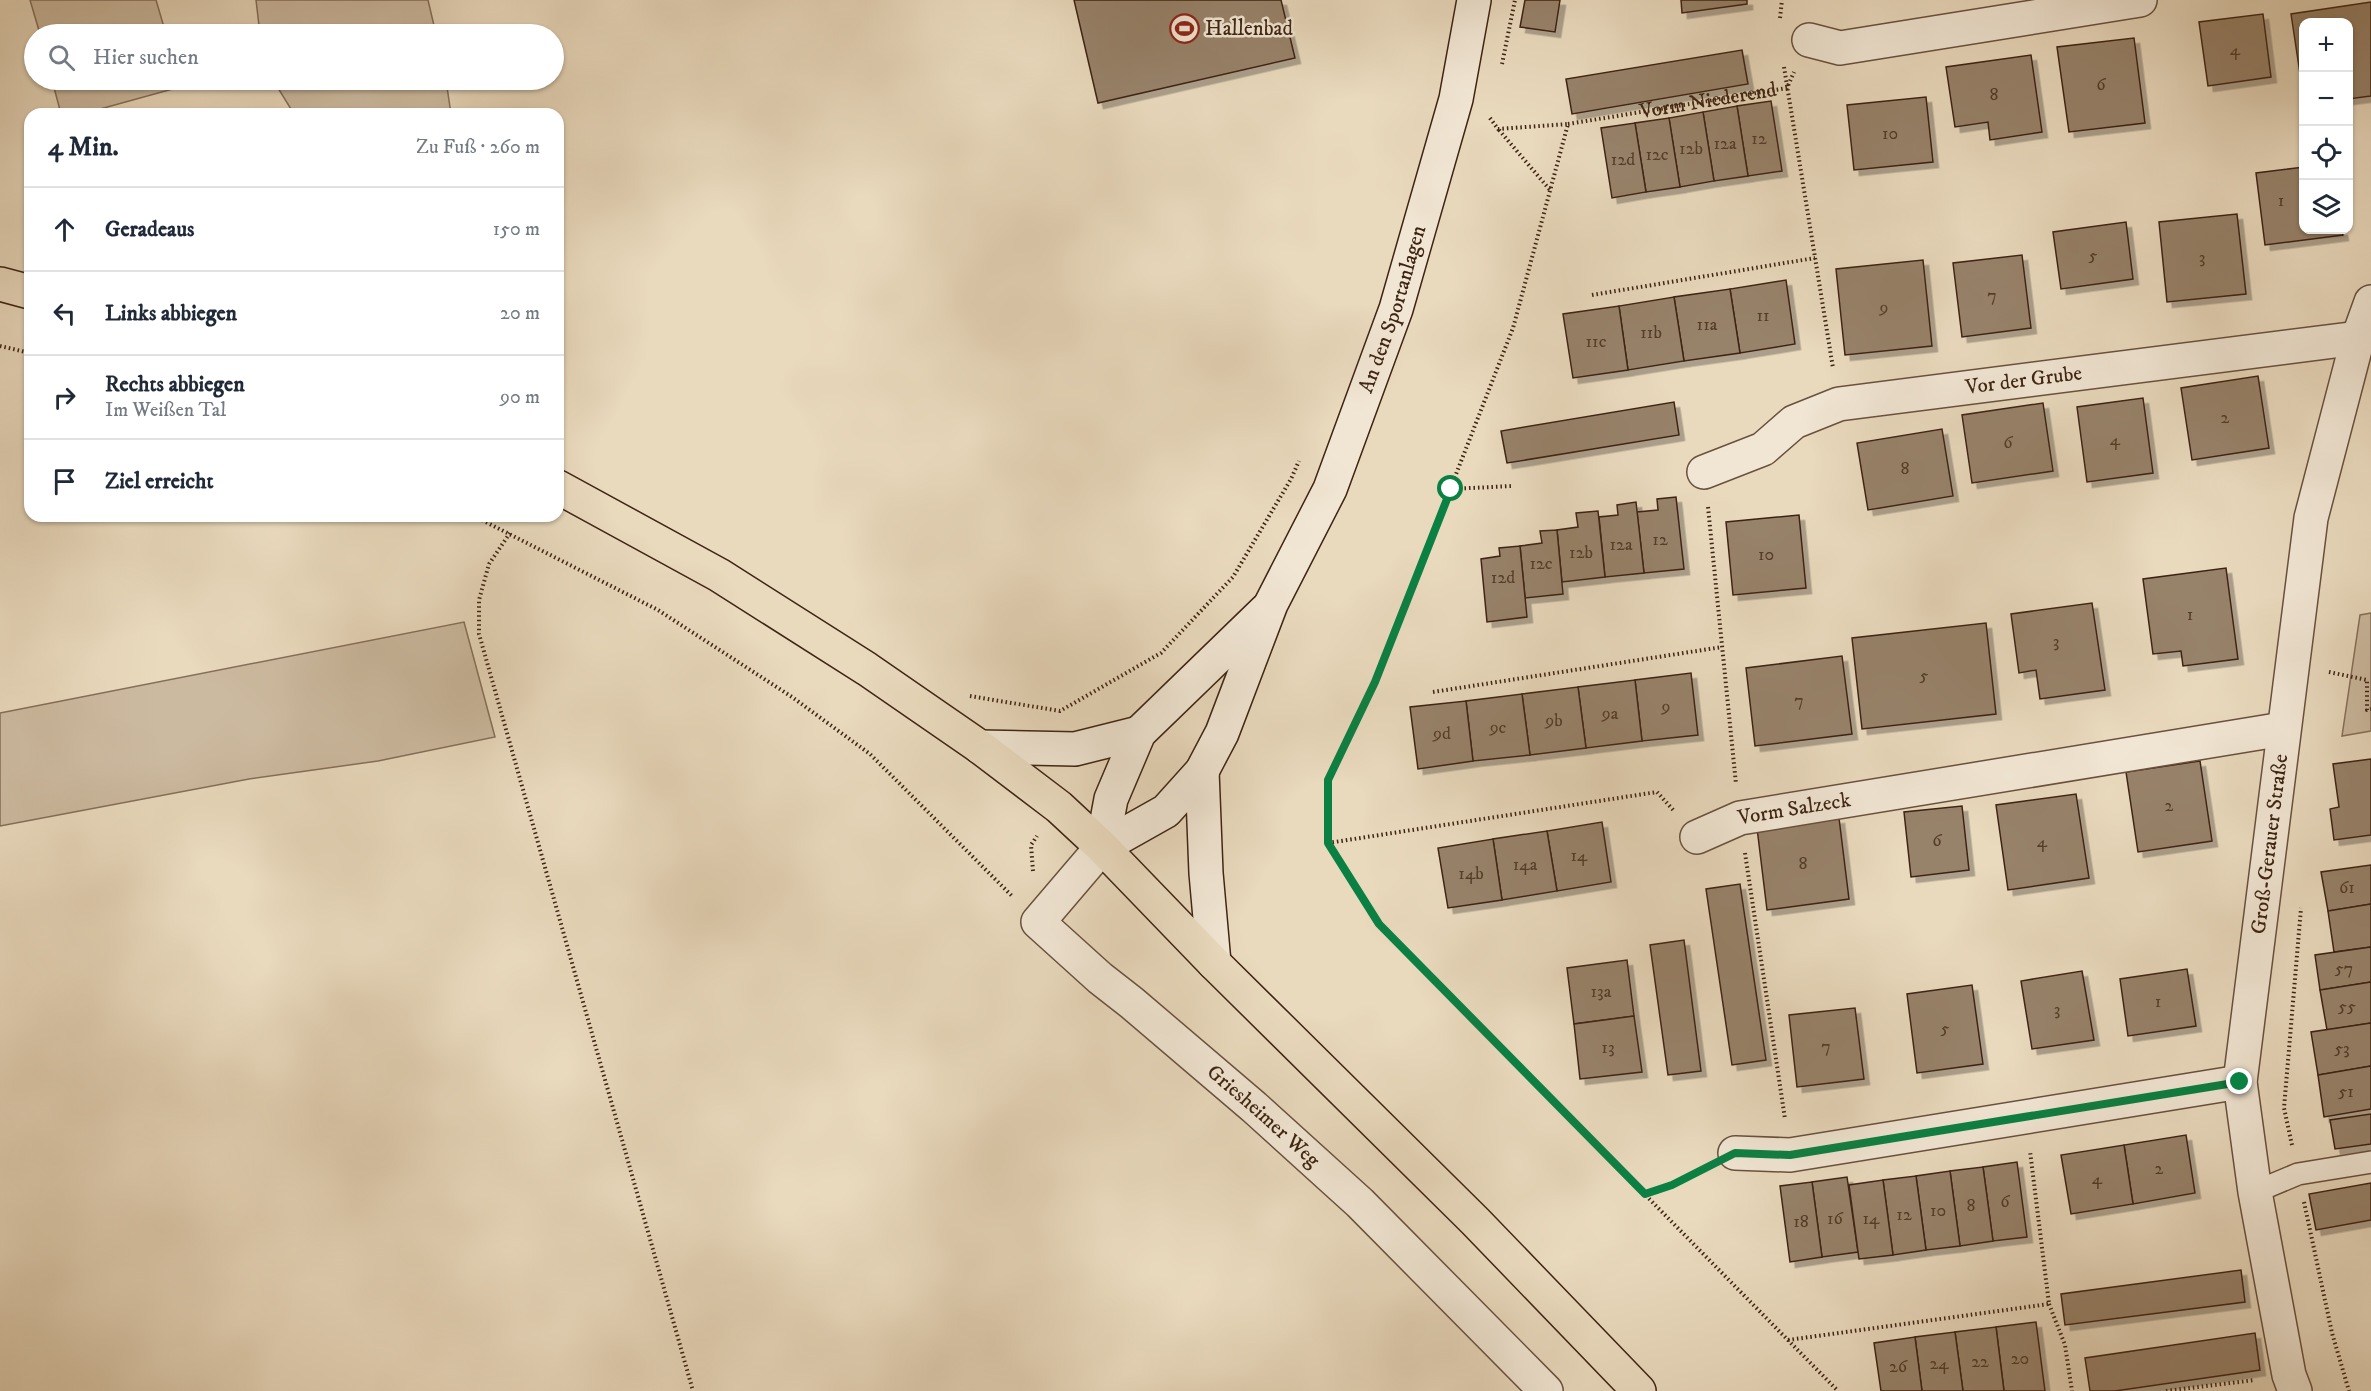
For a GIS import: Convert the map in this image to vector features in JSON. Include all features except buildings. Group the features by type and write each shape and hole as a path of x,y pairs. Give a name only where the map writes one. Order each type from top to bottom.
{"main road":[{"path":"0,285 24,291"},
{"path":"564,490 719,575 867,669 980,747 1059,807 1102,847 1214,963 1475,1221 1639,1391"}],"street":[{"name":"An den Sportanlagen","path":"1271,604 1330,489 1396,309 1456,99 1474,0"},
{"path":"1809,40 1840,48 2140,0"},
{"name":"Groß-Gerauer Straße","path":"2292,1383 2255,1192 2240,1082 2311,518 2358,338 2371,302"},
{"name":"Vor der Grube","path":"1704,472 1763,449 1794,422 1839,404 2358,338"},
{"path":"1102,847 1111,799 1139,733 1271,604"},
{"path":"1038,922 1102,847 1166,811 1202,771 1222,733 1271,604"},
{"name":"Vorm Salzeck","path":"1697,837 1740,818 2283,729"},
{"path":"980,747 1075,748 1139,733"},
{"path":"1202,771 1206,873 1214,963"},
{"name":"Griesheimer Weg","path":"1038,922 1100,978 1254,1107 1360,1203 1546,1391"},
{"path":"1735,1153 1790,1155 2240,1082"}],"lane":[{"path":"2255,1192 2298,1174 2371,1162"}],"path":[{"path":"1501,68 1515,0"},
{"name":"Vorm Niederend","path":"1498,129 1568,124 1787,88 1809,40"},
{"path":"1787,88 1839,404"},
{"path":"1492,110 1490,120 1550,191"},
{"path":"1568,124 1513,328 1375,682 1328,780 1328,843 1379,924 1838,1391"},
{"path":"1592,295 1815,258"},
{"path":"0,346 24,352"},
{"path":"1060,711 1161,653 1233,576 1291,479 1301,458"},
{"path":"1704,472 1740,818 1790,1155"},
{"path":"1451,489 1512,486"},
{"path":"487,522 658,610 792,697 870,754 1038,922"},
{"path":"510,533 489,564 479,600 479,634 693,1391"},
{"path":"1433,692 1722,647"},
{"path":"2327,682 2329,672 2367,680 2367,710 2371,709"},
{"path":"1328,843 1658,792 1697,837"},
{"path":"2302,898 2284,1108 2332,1333 2349,1391"},
{"path":"2026,1117 2049,1304 2065,1345 2072,1391"},
{"path":"1645,1194 1672,1185 1735,1153"},
{"path":"1788,1340 2049,1304"},
{"path":"2166,1391 2292,1383"}],"shaded area":[{"path":"30,0 156,0 163,24 37,24"},
{"path":"256,0 428,0 434,24 259,24"},
{"path":"55,90 169,90 104,108 59,108"},
{"path":"279,90 447,90 450,108 290,108"},
{"path":"2371,613 2371,731 2342,736 2360,615"},
{"path":"464,622 495,737 378,761 249,779 0,826 0,713"}],"place":[{"name":"Hallenbad","path":"1184,29"}],"route":[{"path":"1451,489 1375,682 1328,780 1328,843 1379,924 1645,1194 1672,1185 1735,1153 1790,1155 2240,1082"}]}
